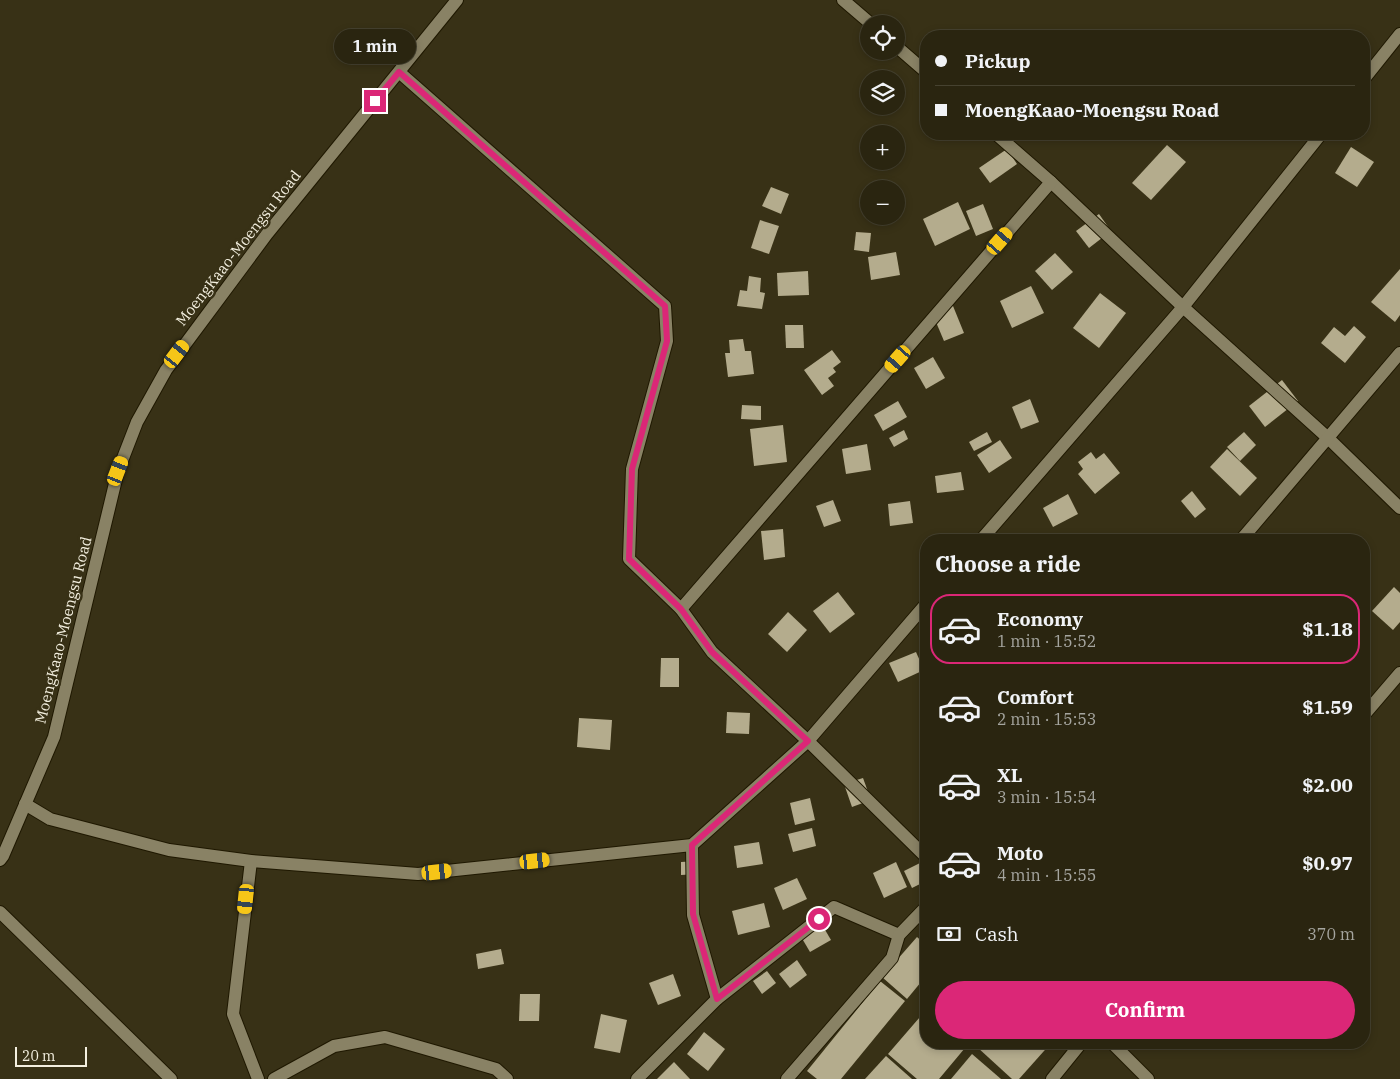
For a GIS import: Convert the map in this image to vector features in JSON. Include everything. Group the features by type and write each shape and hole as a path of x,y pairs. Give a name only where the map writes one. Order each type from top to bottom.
{"street":[{"name":"MoengKaao-Moengsu Road","path":"0,860 54,737 118,471 137,422 166,370 266,234 457,0"},
{"path":"844,0 861,15"},
{"path":"1370,72 1400,34"},
{"path":"905,54 920,67"},
{"path":"399,72 665,306 667,341 632,469 629,559 681,609 712,652 808,741 920,851"},
{"path":"1003,140 1051,182 1183,307 1328,438 1400,508"},
{"path":"986,534 1183,307 1315,140"},
{"path":"681,609 1051,182"},
{"path":"1246,534 1400,353"},
{"path":"26,804 50,819 170,850 251,861 418,874 692,845 808,741 920,611"},
{"path":"1370,708 1400,673"},
{"path":"692,845 693,914 717,999"},
{"path":"251,861 233,1014 258,1079"},
{"path":"636,1079 717,999 834,907 899,935"},
{"path":"0,912 171,1079"},
{"path":"787,1079 892,958 899,935 920,913"},
{"path":"274,1079 334,1046 385,1037 496,1069 507,1079"},
{"path":"1052,1079 1076,1049"},
{"path":"1118,1049 1148,1079"}],"building":[{"path":"1167,145 1186,162 1151,200 1132,183"},
{"path":"1351,147 1374,162 1357,187 1335,173"},
{"path":"1007,149 1017,164 990,183 979,168"},
{"path":"771,187 789,194 781,214 762,206"},
{"path":"958,202 970,229 935,246 923,219"},
{"path":"983,204 993,229 976,236 966,211"},
{"path":"1099,214 1111,231 1089,248 1076,231"},
{"path":"760,220 779,226 769,254 751,248"},
{"path":"856,232 871,233 869,252 854,250"},
{"path":"896,252 900,275 871,280 868,257"},
{"path":"1055,253 1073,272 1052,290 1035,271"},
{"path":"1400,269 1400,315 1395,322 1371,302"},
{"path":"808,271 809,295 778,296 777,273"},
{"path":"749,276 761,278 760,292 765,293 762,309 737,306 740,290 747,291"},
{"path":"1031,286 1044,313 1012,328 1000,301"},
{"path":"1100,293 1126,313 1099,348 1073,328"},
{"path":"953,306 964,333 944,341 933,315"},
{"path":"785,325 803,325 804,348 786,348"},
{"path":"1354,326 1366,337 1345,363 1321,343 1334,327 1345,336"},
{"path":"743,339 745,351 751,351 754,374 728,377 725,353 730,353 729,340"},
{"path":"832,350 841,362 833,368 836,372 828,378 834,386 822,395 804,370"},
{"path":"933,357 945,378 926,389 914,368"},
{"path":"1282,380 1298,401 1265,427 1249,406"},
{"path":"1030,399 1039,422 1021,429 1012,407"},
{"path":"898,401 907,417 883,431 874,415"},
{"path":"742,405 761,406 761,420 741,419"},
{"path":"783,425 787,462 754,466 750,429"},
{"path":"904,430 908,439 894,447 889,438"},
{"path":"987,432 992,442 974,451 969,442"},
{"path":"1244,432 1256,445 1240,461 1227,447"},
{"path":"1000,440 1012,458 989,473 977,455"},
{"path":"867,444 871,470 846,474 842,449"},
{"path":"1227,449 1257,478 1240,496 1210,467"},
{"path":"1091,452 1096,459 1104,453 1120,473 1095,494 1078,474 1083,469 1078,462"},
{"path":"961,472 964,490 937,493 935,476"},
{"path":"1192,491 1206,509 1195,518 1181,501"},
{"path":"1068,494 1078,514 1053,527 1043,508"},
{"path":"833,500 841,521 824,527 816,506"},
{"path":"910,501 913,523 890,526 888,504"},
{"path":"783,529 785,557 764,560 761,531"},
{"path":"1394,587 1400,593 1400,622 1393,630 1372,611"},
{"path":"838,592 855,614 830,633 813,611"},
{"path":"788,612 807,630 787,652 768,634"},
{"path":"916,652 920,661 920,672 898,682 889,663"},
{"path":"661,658 679,658 679,687 660,687"},
{"path":"727,712 750,713 749,734 726,733"},
{"path":"579,718 612,720 610,750 577,747"},
{"path":"863,778 871,800 852,807 844,784"},
{"path":"810,798 815,820 795,825 790,803"},
{"path":"812,828 816,846 793,852 788,834"},
{"path":"759,842 763,864 737,868 734,846"},
{"path":"698,861 698,874 681,875 681,862"},
{"path":"896,862 907,887 884,898 873,873"},
{"path":"920,863 920,884 912,888 904,871"},
{"path":"797,878 807,899 783,910 774,888"},
{"path":"764,903 770,927 738,935 732,911"},
{"path":"821,923 831,940 810,952 800,935"},
{"path":"917,937 920,940 920,983 907,999 882,977"},
{"path":"501,949 504,964 478,969 476,954"},
{"path":"797,960 807,975 790,988 779,974"},
{"path":"767,971 776,983 762,994 753,981"},
{"path":"673,974 681,996 658,1005 649,983"},
{"path":"880,981 905,1001 841,1079 817,1079 807,1071"},
{"path":"520,994 540,994 539,1021 519,1021"},
{"path":"601,1014 627,1020 620,1053 594,1048"},
{"path":"920,1017 920,1049 964,1049 939,1079 917,1079 888,1054"},
{"path":"704,1032 725,1049 708,1071 687,1054"},
{"path":"979,1049 1046,1049 1019,1079 1012,1079"},
{"path":"972,1054 1001,1079 951,1079"},
{"path":"886,1056 912,1079 865,1079"},
{"path":"674,1062 690,1079 657,1079"}],"route":[{"path":"375,101 399,72 665,306 667,341 632,469 629,559 681,609 712,652 808,741 692,845 693,914 717,999 819,919"}]}
